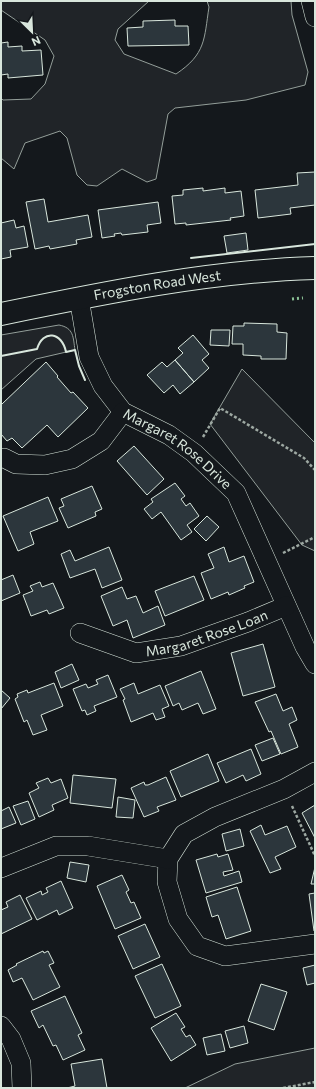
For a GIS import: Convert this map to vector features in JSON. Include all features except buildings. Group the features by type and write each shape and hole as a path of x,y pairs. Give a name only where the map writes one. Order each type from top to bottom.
{"main road":[{"name":"Frogston Road West","path":"1,314 79,298 202,278 280,269 315,268"}],"street":[{"path":"311,1 315,17"},
{"name":"Margaret Rose Drive","path":"79,298 89,357 103,386 123,412 169,435 194,453 236,493 267,560 286,606 305,647 315,664"},
{"path":"4,458 16,464 45,465 72,459 101,441 123,412"},
{"name":"Margaret Rose Loan","path":"80,633 136,653 181,646 248,622 286,606"},
{"path":"315,772 284,789 215,817 184,834 168,859 167,882 178,919 197,946 225,956 315,944"},
{"path":"1,868 56,846 88,846 168,859"},
{"path":"1,1026 11,1039 21,1063 22,1088"}],"path":[{"path":"194,453 220,408 304,458 315,470"},
{"path":"267,560 302,545 315,537"},
{"path":"300,824 315,856"},
{"path":"283,1088 315,1082"}],"shaded area":[{"path":"1,1 149,1 118,29 115,40 124,54 176,74 193,60 202,45 209,7 207,1 291,1 292,15 308,72 305,85 246,100 175,108 168,114 156,179 147,182 122,169 97,186 87,185 77,175 67,138 60,131 25,143 14,169 1,158 1,98 3,100 31,99 45,84 54,56 45,40 1,10"},
{"path":"59,325 68,328 72,334 75,350 36,359 1,390 1,335"},
{"path":"242,369 315,443 315,551 302,545 210,424"},
{"path":"315,1048 315,1088 185,1088 235,1064"}],"hedge":[{"path":"292,299 303,298"}],"wall":[{"path":"191,258 315,244"},
{"path":"1,356 37,349 44,338 48,336 57,337 61,340 66,352 75,350 79,366 85,380"}]}
